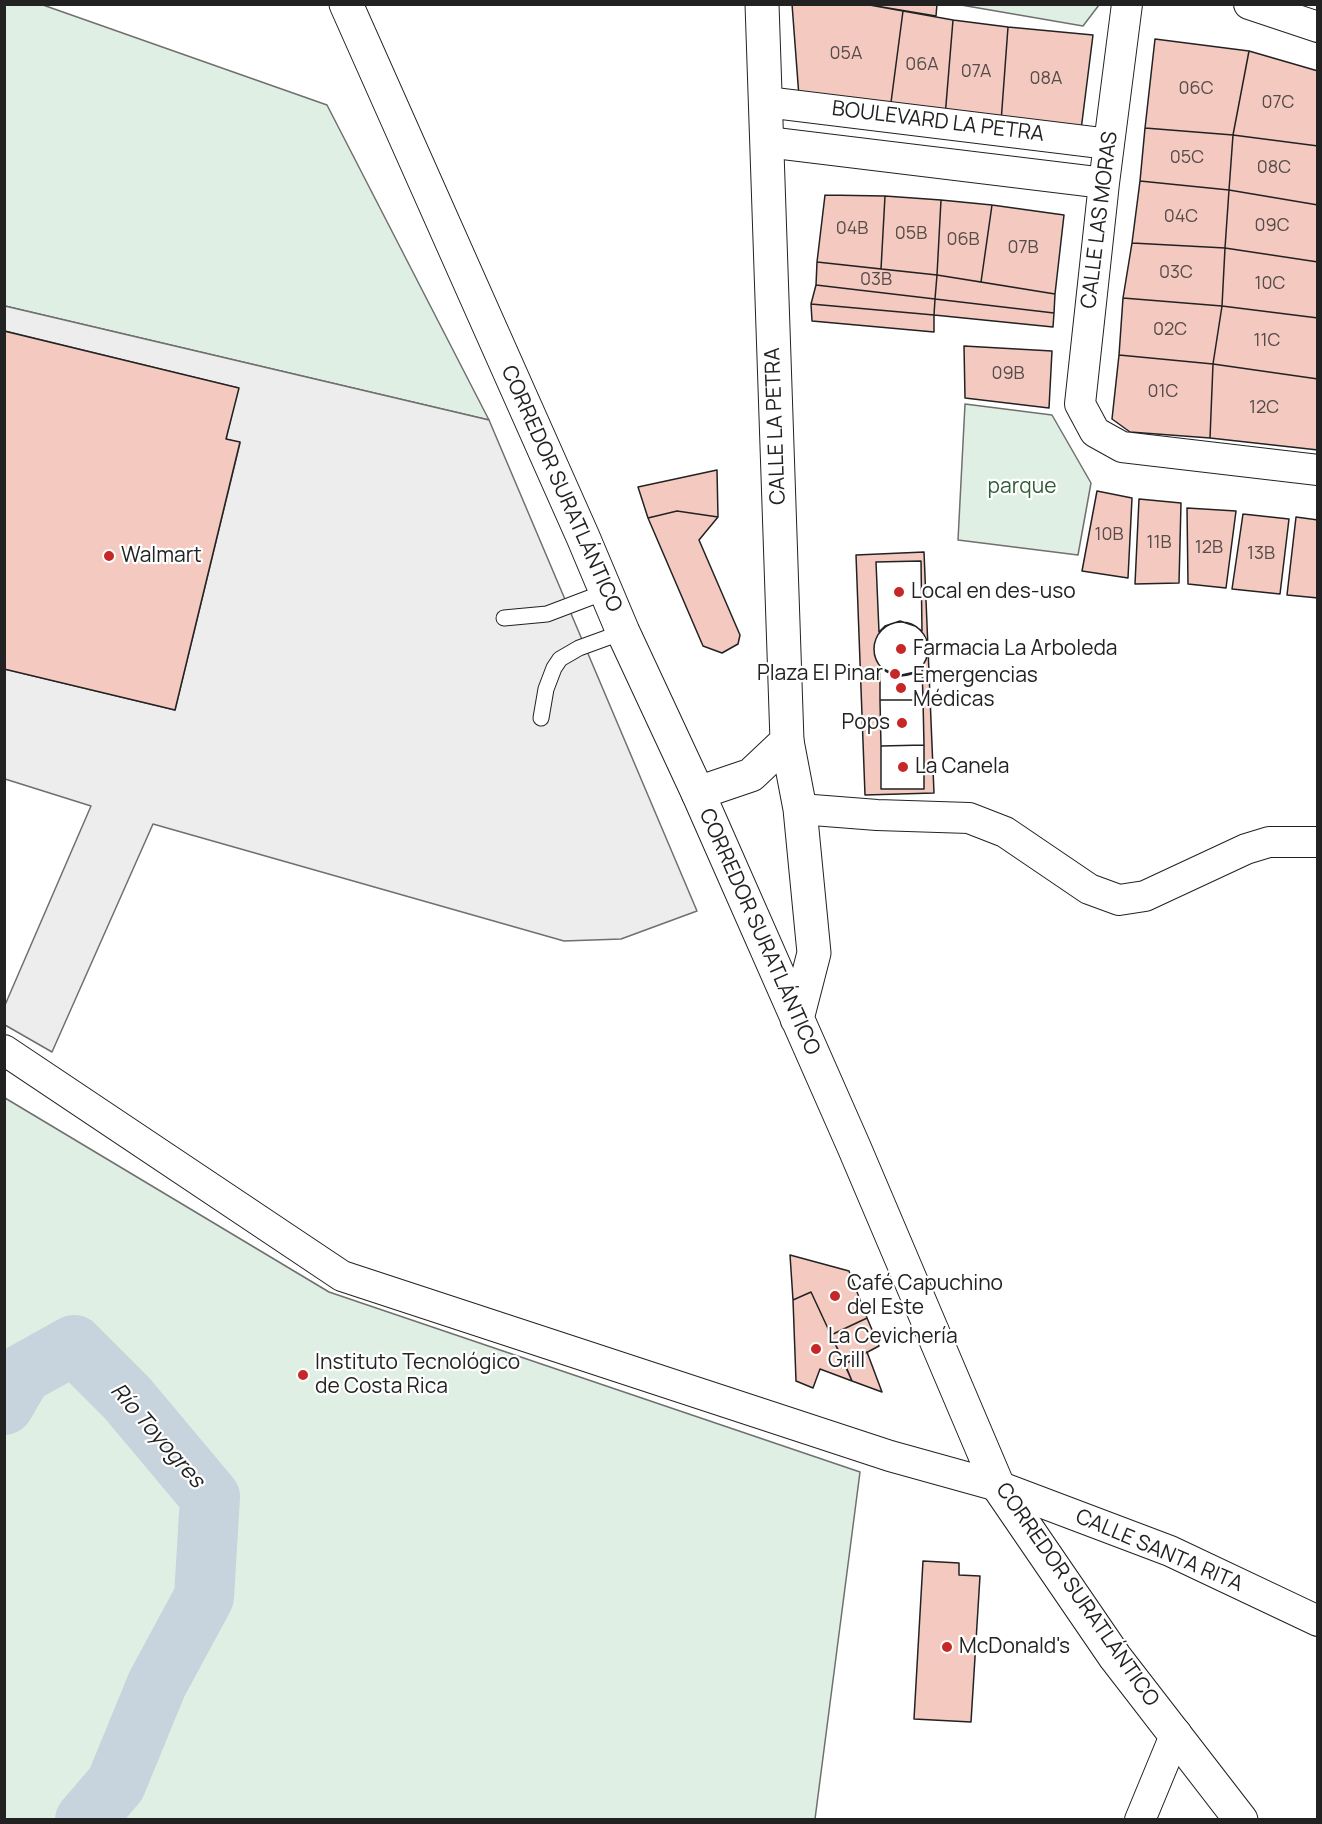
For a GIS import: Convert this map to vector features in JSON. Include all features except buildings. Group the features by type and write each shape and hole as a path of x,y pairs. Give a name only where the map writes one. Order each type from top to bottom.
{"main road":[{"name":"CORREDOR SURATLÁNTICO","path":"346,4 584,537 605,592 698,793 798,1019 998,1486 1115,1657 1241,1820"},
{"name":"CALLE LA PETRA","path":"762,4 787,741 800,809 814,953 798,1019"},
{"path":"698,793 751,775 787,741"}],"street":[{"name":"CALLE LAS MORAS","path":"1127,4 1104,183 1080,404 1095,432 1122,447 1317,470"},
{"path":"1249,4 1317,27"},
{"name":"BOULEVARD LA PETRA","path":"766,102 1109,144"},
{"name":"BOULEVARD LA PETRA","path":"767,142 1104,183"},
{"path":"800,809 877,815 969,818 1005,832 1089,889 1119,900 1145,896 1246,849 1269,842 1317,842"},
{"name":"CALLE SANTA RITA","path":"4,1050 342,1276 890,1456 998,1486 1170,1551 1317,1621"},
{"path":"1140,1820 1176,1734"}],"lane":[{"path":"504,618 547,614 605,592"},
{"path":"541,718 546,689 560,659 579,648 623,632"}],"green space":[{"path":"5,5 43,5 327,105 489,420 5,306"},
{"path":"961,5 1099,5 1083,26"},
{"name":"parque","path":"965,404 1052,415 1091,483 1078,555 958,540"},
{"name":"Instituto Tecnológico de Costa Rica","path":"5,1098 329,1292 860,1472 815,1819 5,1819"}],"shaded area":[{"path":"5,306 489,420 697,911 621,939 564,941 153,824 52,1052 5,1025 5,1005 91,806 5,779 5,669 175,710 240,443 226,439 238,388 5,331"}],"waterway":[{"name":"Río Toyogres","path":"4,1405 22,1374 74,1345 127,1398 210,1497 204,1597 157,1684 116,1784 85,1820"}],"place":[{"name":"Walmart","path":"109,556"},
{"name":"Local en des-uso","path":"899,592"},
{"name":"Farmacia La Arboleda","path":"901,649"},
{"name":"Plaza El Pinar","path":"895,674"},
{"name":"Emergencias Médicas","path":"901,688"},
{"name":"Pops","path":"902,723"},
{"name":"La Canela","path":"903,767"},
{"name":"Café Capuchino del Este","path":"835,1296"},
{"name":"La Cevichería Grill","path":"816,1349"},
{"name":"Instituto Tecnológico de Costa Rica","path":"303,1375"},
{"name":"McDonald's","path":"947,1647"}]}
